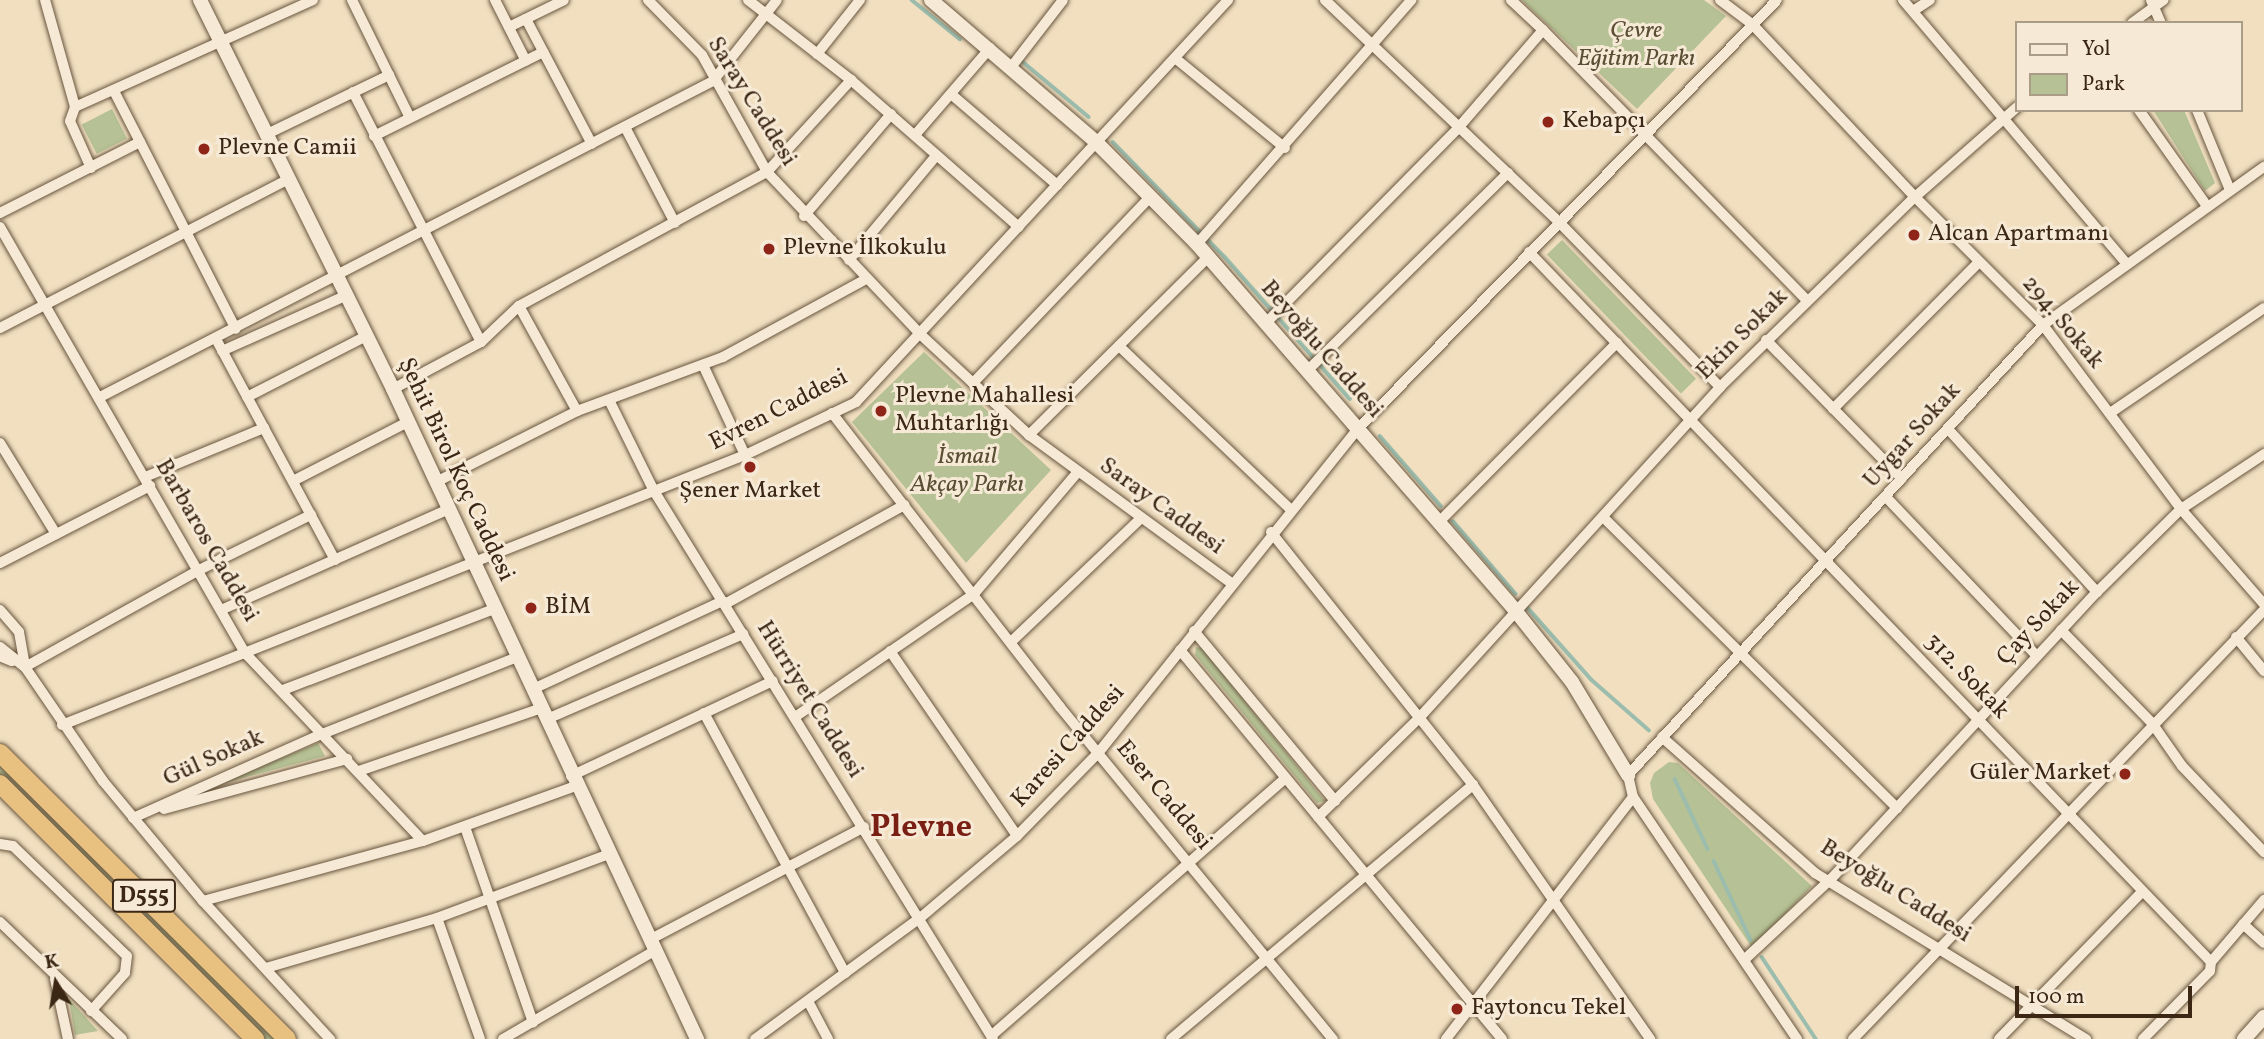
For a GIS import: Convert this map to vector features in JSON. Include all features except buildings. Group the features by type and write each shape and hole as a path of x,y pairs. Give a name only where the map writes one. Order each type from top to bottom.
{"highway":[{"name":"D555","path":"0,753 288,1039"},
{"name":"D555","path":"0,784 255,1039"}],"main road":[{"name":"Şehit Birol Koç Caddesi","path":"200,0 393,389 651,946 697,1039"},
{"name":"Beyoğlu Caddesi","path":"931,0 1012,66 1097,143 1199,242 1208,257 1314,364 1359,428 1572,681 1628,775"},
{"path":"2244,1039 2264,1017"}],"street":[{"path":"45,0 75,107 70,121 91,168"},
{"path":"75,107 221,45 313,0"},
{"path":"352,0 410,118"},
{"path":"495,0 526,61"},
{"path":"509,27 564,0"},
{"name":"Saray Caddesi","path":"648,0 702,55 713,81 767,172 804,216 920,334 1029,435 1231,583"},
{"path":"748,0 891,114 1019,227"},
{"path":"100,397 337,279 713,81 777,0"},
{"path":"817,54 860,0"},
{"path":"1012,66 1063,0"},
{"name":"Evren Caddesi","path":"62,725 246,654 472,560 745,455 856,402 1228,0"},
{"path":"1325,0 1559,221 1720,387"},
{"path":"1199,242 1285,148 1411,0"},
{"path":"1511,0 1644,131 1807,301"},
{"name":"294. Sokak","path":"1720,0 1752,24 1915,197 2043,325 2181,509 2264,604"},
{"name":"Karesi Caddesi","path":"755,1039 920,918 1017,836 1099,752 1271,532 1359,428 1644,131 1777,0"},
{"path":"1903,0 2126,263"},
{"path":"1913,11 1930,0"},
{"path":"2134,21 2153,4 2164,0"},
{"path":"2153,4 2160,21"},
{"path":"526,19 592,144"},
{"path":"1269,321 1459,127 1543,30"},
{"path":"915,135 990,48"},
{"path":"374,136 543,52"},
{"path":"1175,58 1285,148"},
{"path":"265,135 389,75"},
{"path":"393,389 481,342 519,306 767,172 850,80"},
{"path":"114,91 236,329"},
{"path":"353,92 481,342"},
{"path":"951,94 1057,185"},
{"name":"Ekin Sokak","path":"1318,817 1421,716 1514,609 1766,340 1915,197 2016,108"},
{"path":"2140,112 2207,206"},
{"path":"2198,112 2230,190"},
{"path":"804,216 891,114"},
{"path":"625,127 676,223"},
{"path":"0,213 141,142"},
{"path":"849,260 936,156"},
{"name":"Uygar Sokak","path":"1628,775 2043,325 2126,263 2264,168"},
{"path":"1314,364 1508,173"},
{"path":"0,328 287,180"},
{"path":"973,383 1151,196"},
{"name":"Barbaros Caddesi","path":"0,227 246,654 423,841"},
{"name":"312. Sokak","path":"1529,252 2067,816 2211,962"},
{"path":"1029,435 1208,257"},
{"path":"1833,409 1979,262"},
{"path":"436,482 578,411 610,402 703,365 866,279"},
{"path":"222,351 345,296"},
{"path":"519,306 578,411"},
{"path":"2110,413 2264,308"},
{"path":"247,397 366,336"},
{"path":"216,339 335,560"},
{"path":"1766,340 1902,479"},
{"path":"1440,521 1617,343"},
{"path":"1119,346 1290,509"},
{"path":"703,365 745,455"},
{"name":"Hürriyet Caddesi","path":"610,402 654,491 992,1037"},
{"name":"Eser Caddesi","path":"832,413 1099,752 1333,1039"},
{"path":"293,481 408,422"},
{"path":"0,563 148,481 264,428"},
{"path":"1948,429 2097,592"},
{"path":"0,443 56,534"},
{"name":"Çay Sokak","path":"1744,960 1831,879 2097,592 2181,509 2264,454"},
{"path":"795,717 974,594 1077,472"},
{"path":"1886,496 2037,656"},
{"path":"533,689 724,602 904,505"},
{"path":"221,610 449,509"},
{"path":"25,667 199,570 311,514"},
{"path":"1603,517 1738,654 1897,808"},
{"path":"1011,642 1141,519"},
{"path":"1271,532 1421,716 1473,785 1650,1039"},
{"path":"282,690 494,608"},
{"path":"0,610 19,632 25,667 62,725 133,818 203,901 330,1039"},
{"path":"1853,1039 2067,816 2152,723 2264,610"},
{"path":"1194,631 1335,801"},
{"path":"2061,631 2152,723 2182,766 2264,852"},
{"path":"359,771 544,714 743,634"},
{"path":"2236,637 2264,671"},
{"path":"0,647 6,656 25,667"},
{"path":"1180,650 1503,1039"},
{"path":"890,651 1017,836"},
{"name":"Gül Sokak","path":"133,818 322,734 517,657"},
{"path":"203,901 465,827 574,781 704,713 773,681"},
{"path":"704,713 845,973"},
{"name":"Beyoğlu Caddesi","path":"1662,737 1815,873 1831,879 2086,1039"},
{"name":"Gül Sokak","path":"133,818 347,759"},
{"path":"1628,775 1633,797 1744,960 1791,1037"},
{"path":"992,1037 1285,779"},
{"path":"1173,1038 1365,873 1473,785"},
{"path":"1446,1039 1475,1006 1633,797"},
{"path":"465,827 533,1022"},
{"path":"503,1039 651,946 788,867 864,827"},
{"path":"0,845 13,846 127,956 125,974 91,1011"},
{"path":"266,968 437,918 609,854"},
{"path":"1999,1039 2143,891"},
{"path":"2144,1039 2210,971 2211,962 2264,900"},
{"path":"437,918 480,1039"},
{"path":"0,922 55,979 120,1038"},
{"path":"2243,924 2264,943"},
{"path":"55,979 68,1039"},
{"path":"808,1001 828,1039"},
{"path":"104,1039 120,1038"}],"green space":[{"name":"Çevre Eğitim Parkı","path":"1522,0 1704,0 1726,16 1637,109"},
{"path":"112,109 127,138 97,154 82,124"},
{"path":"2154,112 2185,112 2215,183 2205,191"},
{"path":"1562,240 1696,379 1681,393 1547,255"},
{"name":"İsmail Akçay Parkı","path":"924,352 1051,470 966,563 852,422"},
{"path":"1196,647 1202,648 1325,801 1317,803 1195,655"},
{"path":"318,743 325,756 213,786"},
{"path":"0,762 277,1039 263,1039 0,776"},
{"path":"1669,762 1678,763 1812,886 1752,948 1653,799 1650,783 1654,773"},
{"path":"69,999 98,1031 75,1035"}],"waterway":[{"path":"912,0 960,39"},
{"path":"1022,61 1089,117"},
{"path":"1113,142 1225,257 1350,399"},
{"path":"1380,436 1441,506"},
{"path":"1453,521 1516,594"},
{"path":"1528,608 1592,680 1649,730"},
{"path":"1675,779 1708,849"},
{"path":"1714,861 1751,940"},
{"path":"1762,957 1816,1039"}],"place":[{"name":"Kebapçı","path":"1548,122"},
{"name":"Plevne Camii","path":"204,149"},
{"name":"Alcan Apartmanı","path":"1914,235"},
{"name":"Plevne İlkokulu","path":"769,249"},
{"name":"Plevne Mahallesi Muhtarlığı","path":"881,411"},
{"name":"Şener Market","path":"750,467"},
{"name":"BİM","path":"531,608"},
{"name":"Güler Market","path":"2125,774"},
{"name":"Faytoncu Tekel","path":"1457,1009"}],"district":[{"name":"Plevne","path":"921,828"}]}
